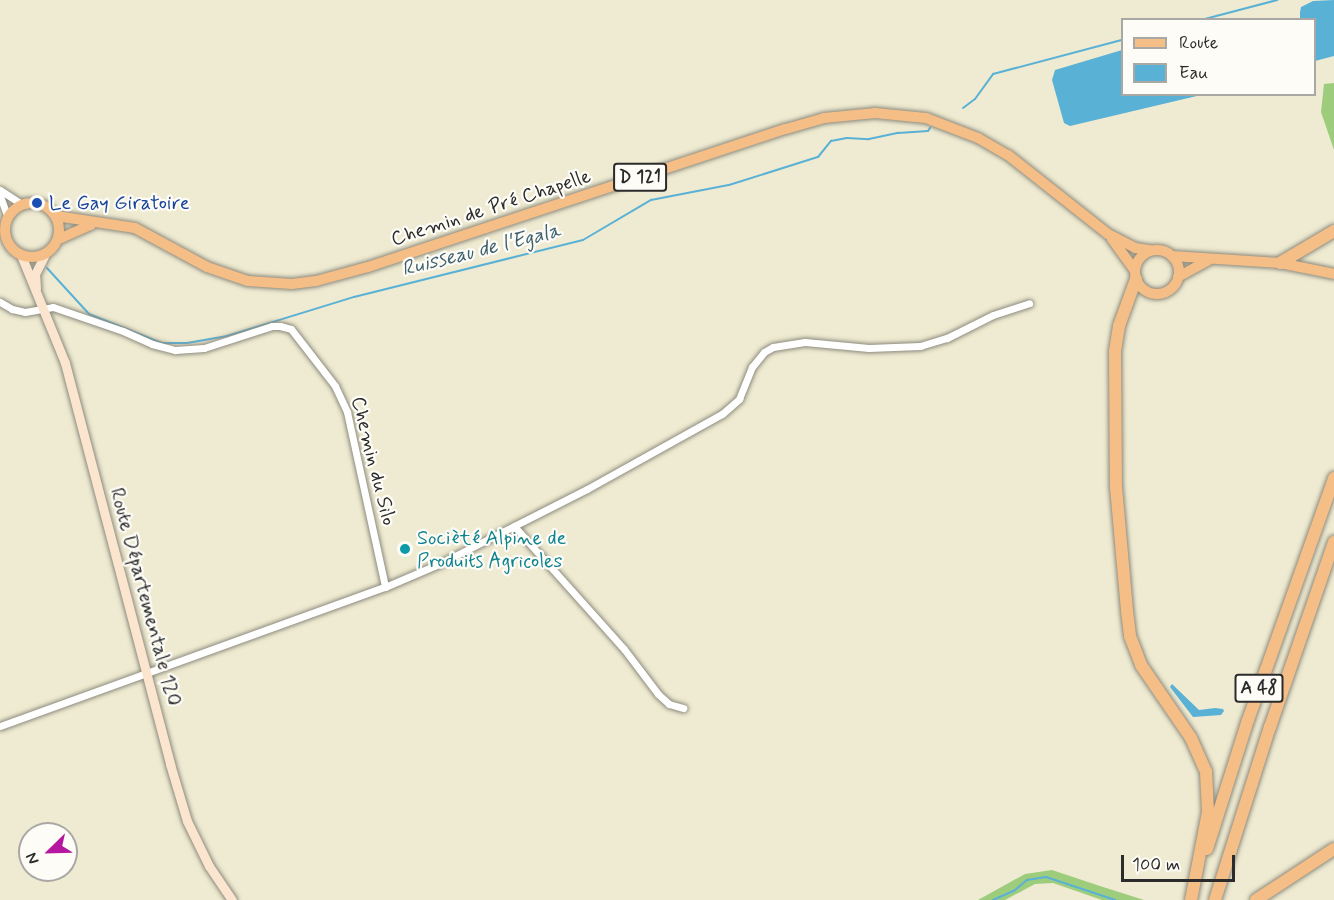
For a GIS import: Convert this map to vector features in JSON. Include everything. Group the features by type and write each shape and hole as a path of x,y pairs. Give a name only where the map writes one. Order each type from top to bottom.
{"highway":[{"path":"1280,263 1334,231"},
{"path":"1135,275 1119,326 1115,352 1116,487 1127,611 1130,636 1141,665 1191,738 1206,771 1208,812 1191,900"},
{"name":"A 48","path":"1191,900 1248,720 1334,478"},
{"name":"A 48","path":"1215,900 1273,717 1334,542"},
{"path":"1256,900 1334,849"}],"main road":[{"name":"Chemin de Pré Chapelle","path":"23,205 45,206 56,216 135,228 207,267 248,281 292,284 316,281 368,267 786,129 824,118 875,113 926,118 978,138 1008,155 1108,234 1135,248 1150,250"},
{"path":"17,252 4,226 23,205"},
{"path":"56,216 60,227 58,239"},
{"name":"Chemin de Pré Chapelle","path":"44,255 58,239 84,227 105,223"},
{"name":"Chemin de Pré Chapelle","path":"1108,234 1135,275"},
{"path":"0,249 36,258 44,255"},
{"path":"1212,259 1178,277 1171,289 1158,294 1144,290 1135,275 1139,258 1150,250 1161,250 1172,256 1280,263 1334,273"},
{"path":"1172,256 1176,262 1178,277"}],"street":[{"path":"0,190 23,205"},
{"path":"0,196 4,226"},
{"name":"Route Départementale 120","path":"17,252 43,307 65,363 187,821 209,866 232,900"},
{"path":"38,296 35,274 44,255"},
{"name":"Chemin du Silo","path":"0,302 12,309 25,312 53,307 123,331 152,344 175,350 204,348 272,326 291,329 335,386 347,412 385,587"},
{"path":"0,726 385,587 441,563 638,462 722,414 739,399 752,367 773,346 805,342 869,348 920,346 947,338 993,315 1029,303"},
{"path":"514,526 624,649 658,694 669,704 683,708"}],"green space":[{"path":"1334,83 1334,150 1321,112 1324,84"},
{"path":"1052,870 1144,900 1102,900 1053,883 1035,884 1005,900 978,900 1025,874"}],"water":[{"path":"1334,0 1334,56 1316,61 1316,18 1300,18 1301,7 1313,1"},
{"path":"1121,50 1121,96 1197,96 1070,126 1064,123 1052,80 1055,70"},
{"path":"1172,684 1199,710 1215,708 1224,711 1221,715 1193,717 1170,687"}],"waterway":[{"name":"Ruisseau de l'Egala","path":"1209,18 1277,0"},
{"name":"Ruisseau de l'Egala","path":"963,108 975,99 993,74 1121,40"},
{"name":"Ruisseau de l'Egala","path":"47,268 89,314 162,343 187,343 227,336 354,297 583,240 651,200 729,185 818,157 831,141 847,138 869,139 898,133 928,131 930,128"},
{"path":"993,900 1015,890 1027,880 1046,877 1115,900"}],"place":[{"name":"Le Gay Giratoire","path":"37,203"},
{"name":"Socièté Alpine de Produits Agricoles","path":"405,549"}]}
